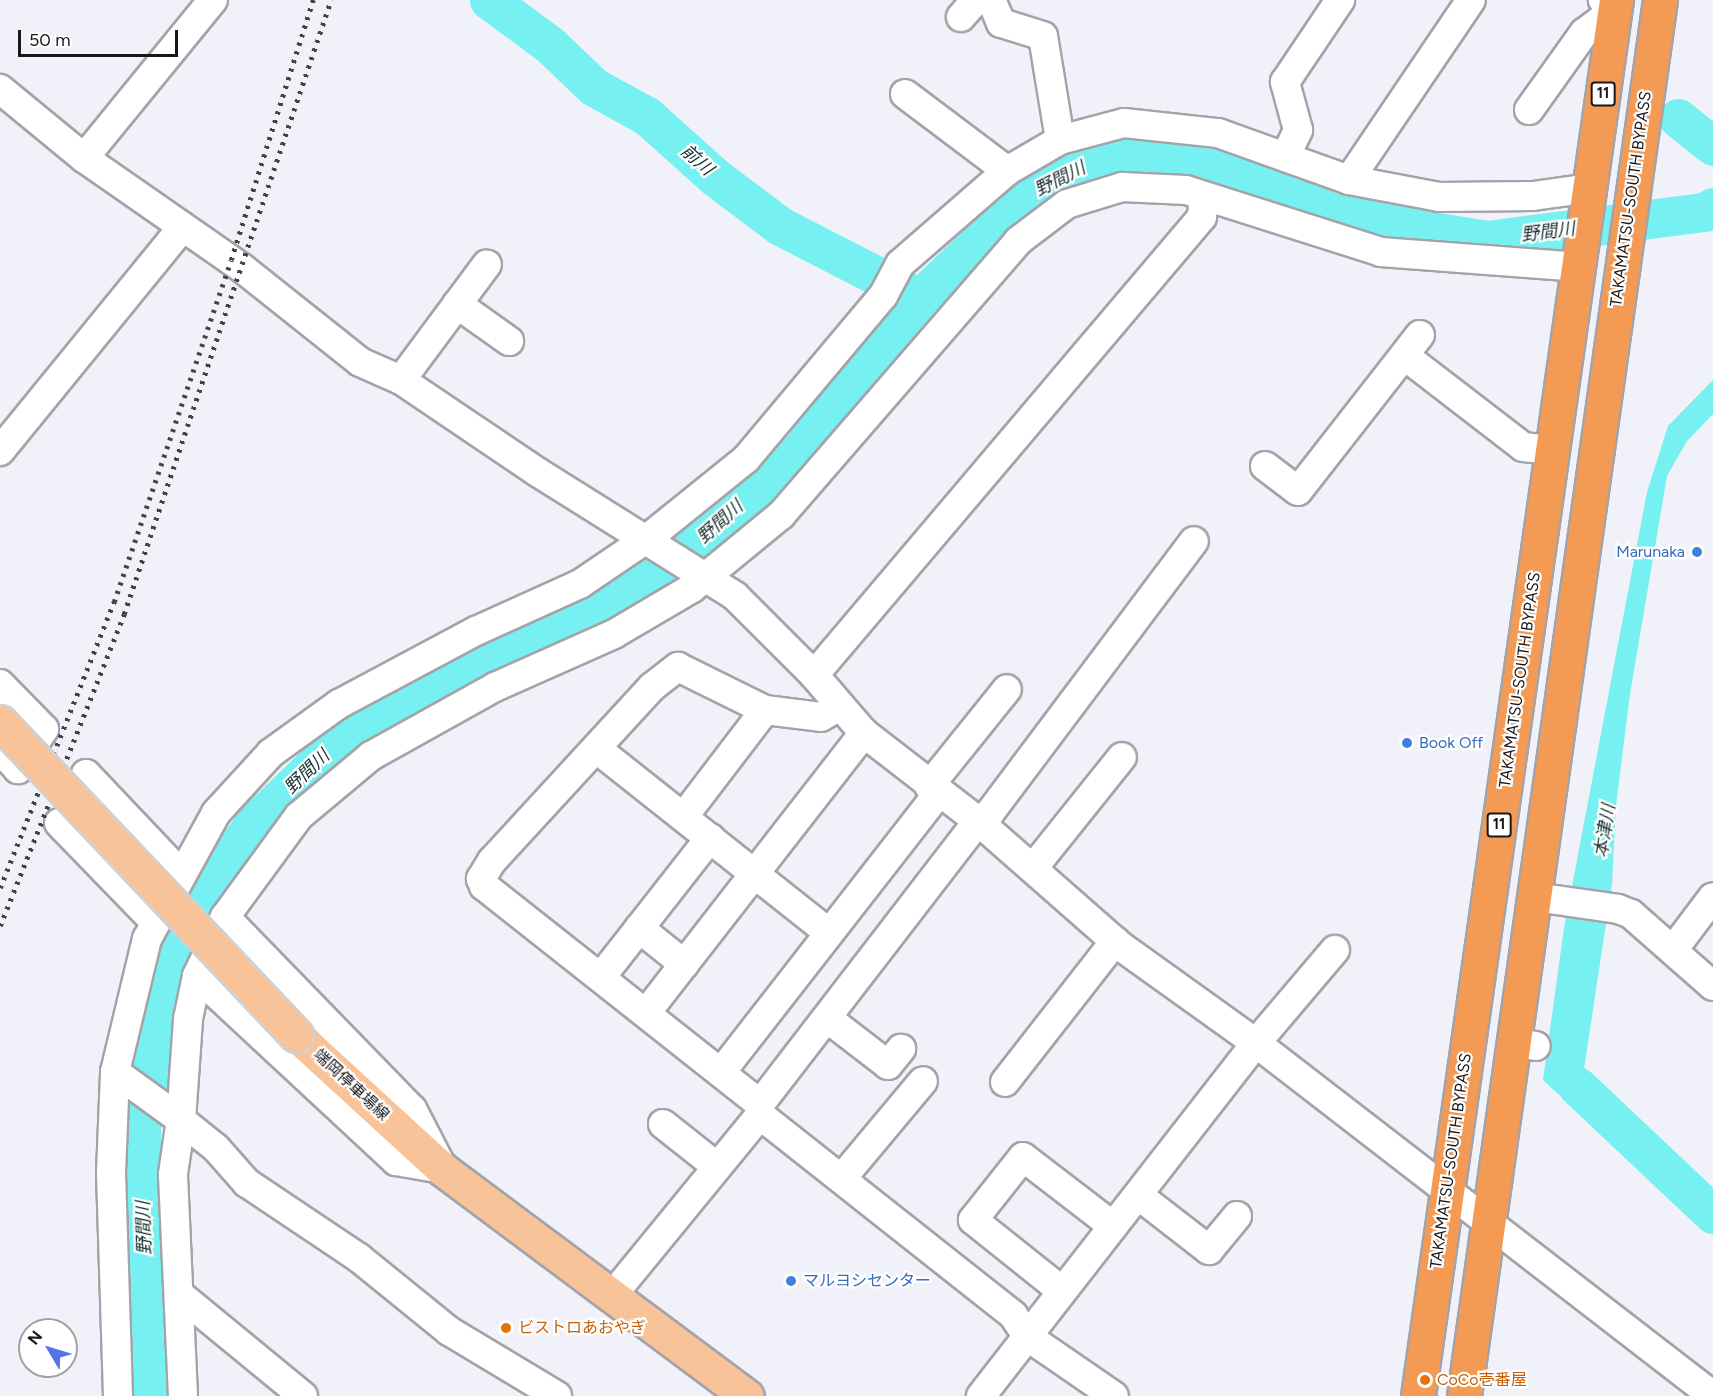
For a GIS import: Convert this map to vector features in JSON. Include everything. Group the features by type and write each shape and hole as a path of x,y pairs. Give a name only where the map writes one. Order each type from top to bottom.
{"highway":[{"name":"TAKAMATSU-SOUTH BYPASS","path":"1464,1396 1487,1220 1525,1044 1535,897 1623,248 1660,0"},
{"name":"TAKAMATSU-SOUTH BYPASS","path":"1418,1396 1580,260 1612,3"}],"main road":[{"name":"端岡停車場線","path":"0,723 296,1035 442,1169 611,1298 747,1396"}],"street":[{"path":"84,158 213,0"},
{"path":"991,0 1001,22 1043,36 1060,140"},
{"path":"1285,157 1298,130 1285,81 1340,0"},
{"path":"1349,180 1471,0"},
{"path":"1529,110 1584,33 1612,3"},
{"path":"0,89 84,158 242,268 360,362 401,380 539,473 652,540 735,596 814,675 864,733 934,790 978,821 1115,941 1256,1043 1713,1396"},
{"path":"905,94 1007,171"},
{"path":"118,1396 111,1173 117,1073 154,921 216,813 271,753 339,704 476,631 580,584 652,540 746,459 883,296 900,264 1007,171 1060,140 1124,123 1218,134 1349,180 1439,197 1533,196 1590,188"},
{"path":"183,1396 173,1174 188,1019 197,976 225,917 299,816 371,756 495,687 614,634 692,588 703,574 781,515 1018,241 1068,204 1122,187 1186,190 1381,252 1580,260"},
{"path":"814,675 1202,218 1204,195"},
{"path":"0,451 183,227"},
{"path":"401,380 487,264"},
{"path":"457,304 509,341"},
{"path":"1265,466 1298,491 1412,346 1522,447 1553,450"},
{"path":"611,1298 760,1109 978,821 989,814 1194,541"},
{"path":"839,706 821,717 765,710 678,667 652,687 492,861 481,879 484,886 722,1071 760,1109 842,1178 1013,1315 1028,1337 1114,1396"},
{"path":"0,684 44,729 18,769 0,750"},
{"path":"722,1071 829,933 1008,689"},
{"path":"684,816 765,710"},
{"path":"646,1013 864,733"},
{"path":"597,749 829,933"},
{"path":"1033,868 1122,757"},
{"path":"154,921 62,825 86,774 180,873"},
{"path":"601,977 710,838"},
{"path":"1535,897 1611,908 1630,914 1713,986"},
{"path":"1673,950 1713,897"},
{"path":"225,917 412,1109 442,1169"},
{"path":"639,928 684,964"},
{"path":"1005,1082 1115,941"},
{"path":"981,1396 1256,1043 1335,950"},
{"path":"197,976 396,1161 442,1169"},
{"path":"827,1018 888,1065 901,1049"},
{"path":"117,1073 216,1148 247,1183 359,1258 449,1330 556,1396"},
{"path":"842,1178 923,1081"},
{"path":"663,1124 716,1166"},
{"path":"1062,1291 972,1220 1023,1157 1113,1226"},
{"path":"1138,1195 1209,1250 1237,1216"},
{"path":"180,1295 303,1396"}],"water":[{"path":"1713,380 1713,414 1687,441 1667,476 1630,694 1616,806 1612,884 1584,1069 1588,1081 1623,1113 1615,1127 1573,1098 1558,1094 1543,1080 1564,928 1647,492 1668,426"}],"waterway":[{"name":"前川","path":"489,0 550,45 594,87 647,116 715,177 780,226 920,298"},
{"path":"1678,118 1713,146"},
{"name":"野間川","path":"150,1396 141,1129 154,1037 173,961 216,876 255,822 334,746 384,714 621,597 698,543 801,450 848,384 920,298 1026,197 1091,163 1140,156 1221,170 1315,202 1407,227 1487,240 1704,212 1713,207"},
{"name":"本津川","path":"1577,1086 1713,1214"}],"railway":[{"path":"0,888 114,602 231,260 313,0"},
{"path":"0,926 124,614 331,0"}],"place":[{"name":"Marunaka","path":"1697,552"},
{"name":"Book Off","path":"1407,743"},
{"name":"マルヨシセンター","path":"791,1281"},
{"name":"ビストロあおやぎ","path":"506,1328"},
{"name":"CoCo壱番屋","path":"1425,1380"}]}
